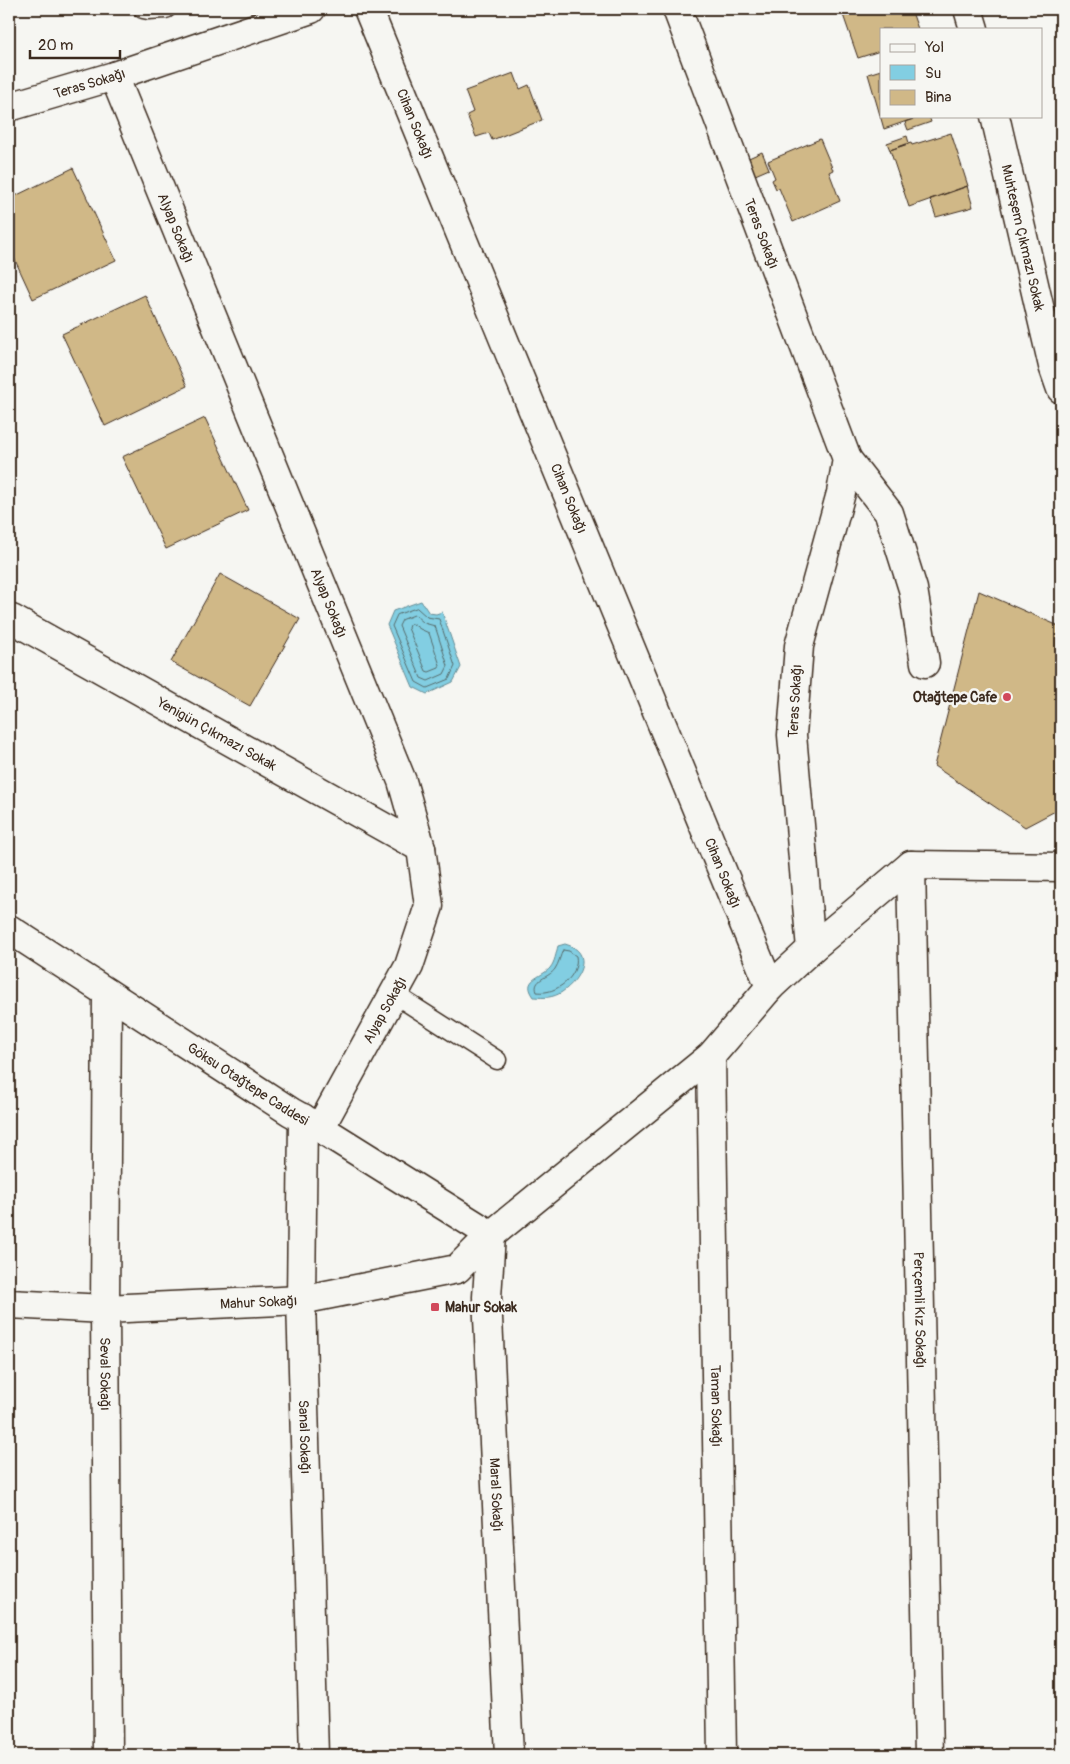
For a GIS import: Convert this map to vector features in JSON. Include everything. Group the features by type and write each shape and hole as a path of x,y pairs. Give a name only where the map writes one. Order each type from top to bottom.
{"street":[{"name":"Teras Sokağı","path":"9,107 114,76 311,9"},
{"name":"Cihan Sokağı","path":"368,9 770,987"},
{"name":"Teras Sokağı","path":"677,9 846,458 889,513 913,590 925,662"},
{"path":"968,9 974,28"},
{"name":"Alyap Sokağı","path":"114,76 402,781 421,848 429,906 409,966 394,994 312,1123"},
{"name":"Muhteşem Çıkmazı Sokak","path":"996,118 1053,366 1061,389"},
{"name":"Teras Sokağı","path":"811,949 792,735 799,646 841,493 846,458"},
{"name":"Yenigün Çıkmazı Sokak","path":"12,619 421,848"},
{"name":"Mahur Sokağı","path":"9,1304 105,1309 301,1300 457,1269 491,1235 711,1056 770,987 811,949 911,865"},
{"path":"911,865 1061,867"},
{"name":"Perçemli Kız Sokağı","path":"911,865 929,1755"},
{"name":"Göksu Otağtepe Caddesi","path":"9,930 491,1235"},
{"name":"Seval Sokağı","path":"107,993 105,1309 108,1755"},
{"name":"Taman Sokağı","path":"711,1056 722,1755"},
{"name":"Sanal Sokağı","path":"312,1123 301,1300 314,1755"},
{"name":"Maral Sokağı","path":"491,1235 487,1297 509,1755"}],"lane":[{"path":"143,9 166,9"},
{"path":"394,994 497,1060"}],"water":[{"path":"421,601 429,613 436,614 442,612 461,667 453,682 427,694 413,687 387,625 393,611"},
{"path":"565,944 580,953 582,966 579,974 569,987 559,994 548,997 534,997 531,991 531,983 550,968 558,946"}],"building":[{"path":"841,9 911,9 918,28 880,28 880,51 858,58"},
{"path":"880,70 880,115 868,74"},
{"path":"514,73 520,89 529,85 542,120 492,140 489,133 476,137 467,115 473,112 465,91"},
{"path":"881,118 915,118 884,129"},
{"path":"916,118 930,118 931,122 908,130 905,122"},
{"path":"951,133 968,186 909,207 890,150"},
{"path":"907,136 909,143 890,150 887,143"},
{"path":"820,139 833,170 829,172 840,201 793,222 779,188 776,189 772,180 775,178 768,161"},
{"path":"762,152 769,169 746,179 740,162"},
{"path":"73,168 116,260 33,299 9,247 9,199"},
{"path":"967,186 973,207 936,217 930,199"},
{"path":"145,295 187,386 105,426 62,334"},
{"path":"205,418 248,510 166,549 122,457"},
{"path":"220,574 300,619 250,706 171,662"},
{"name":"Otağtepe Cafe","path":"979,591 1061,627 1061,808 1025,827 934,766"}],"place":[{"name":"Otağtepe Cafe","path":"1007,697"},
{"name":"Mahur Sokak","path":"435,1307"}]}
